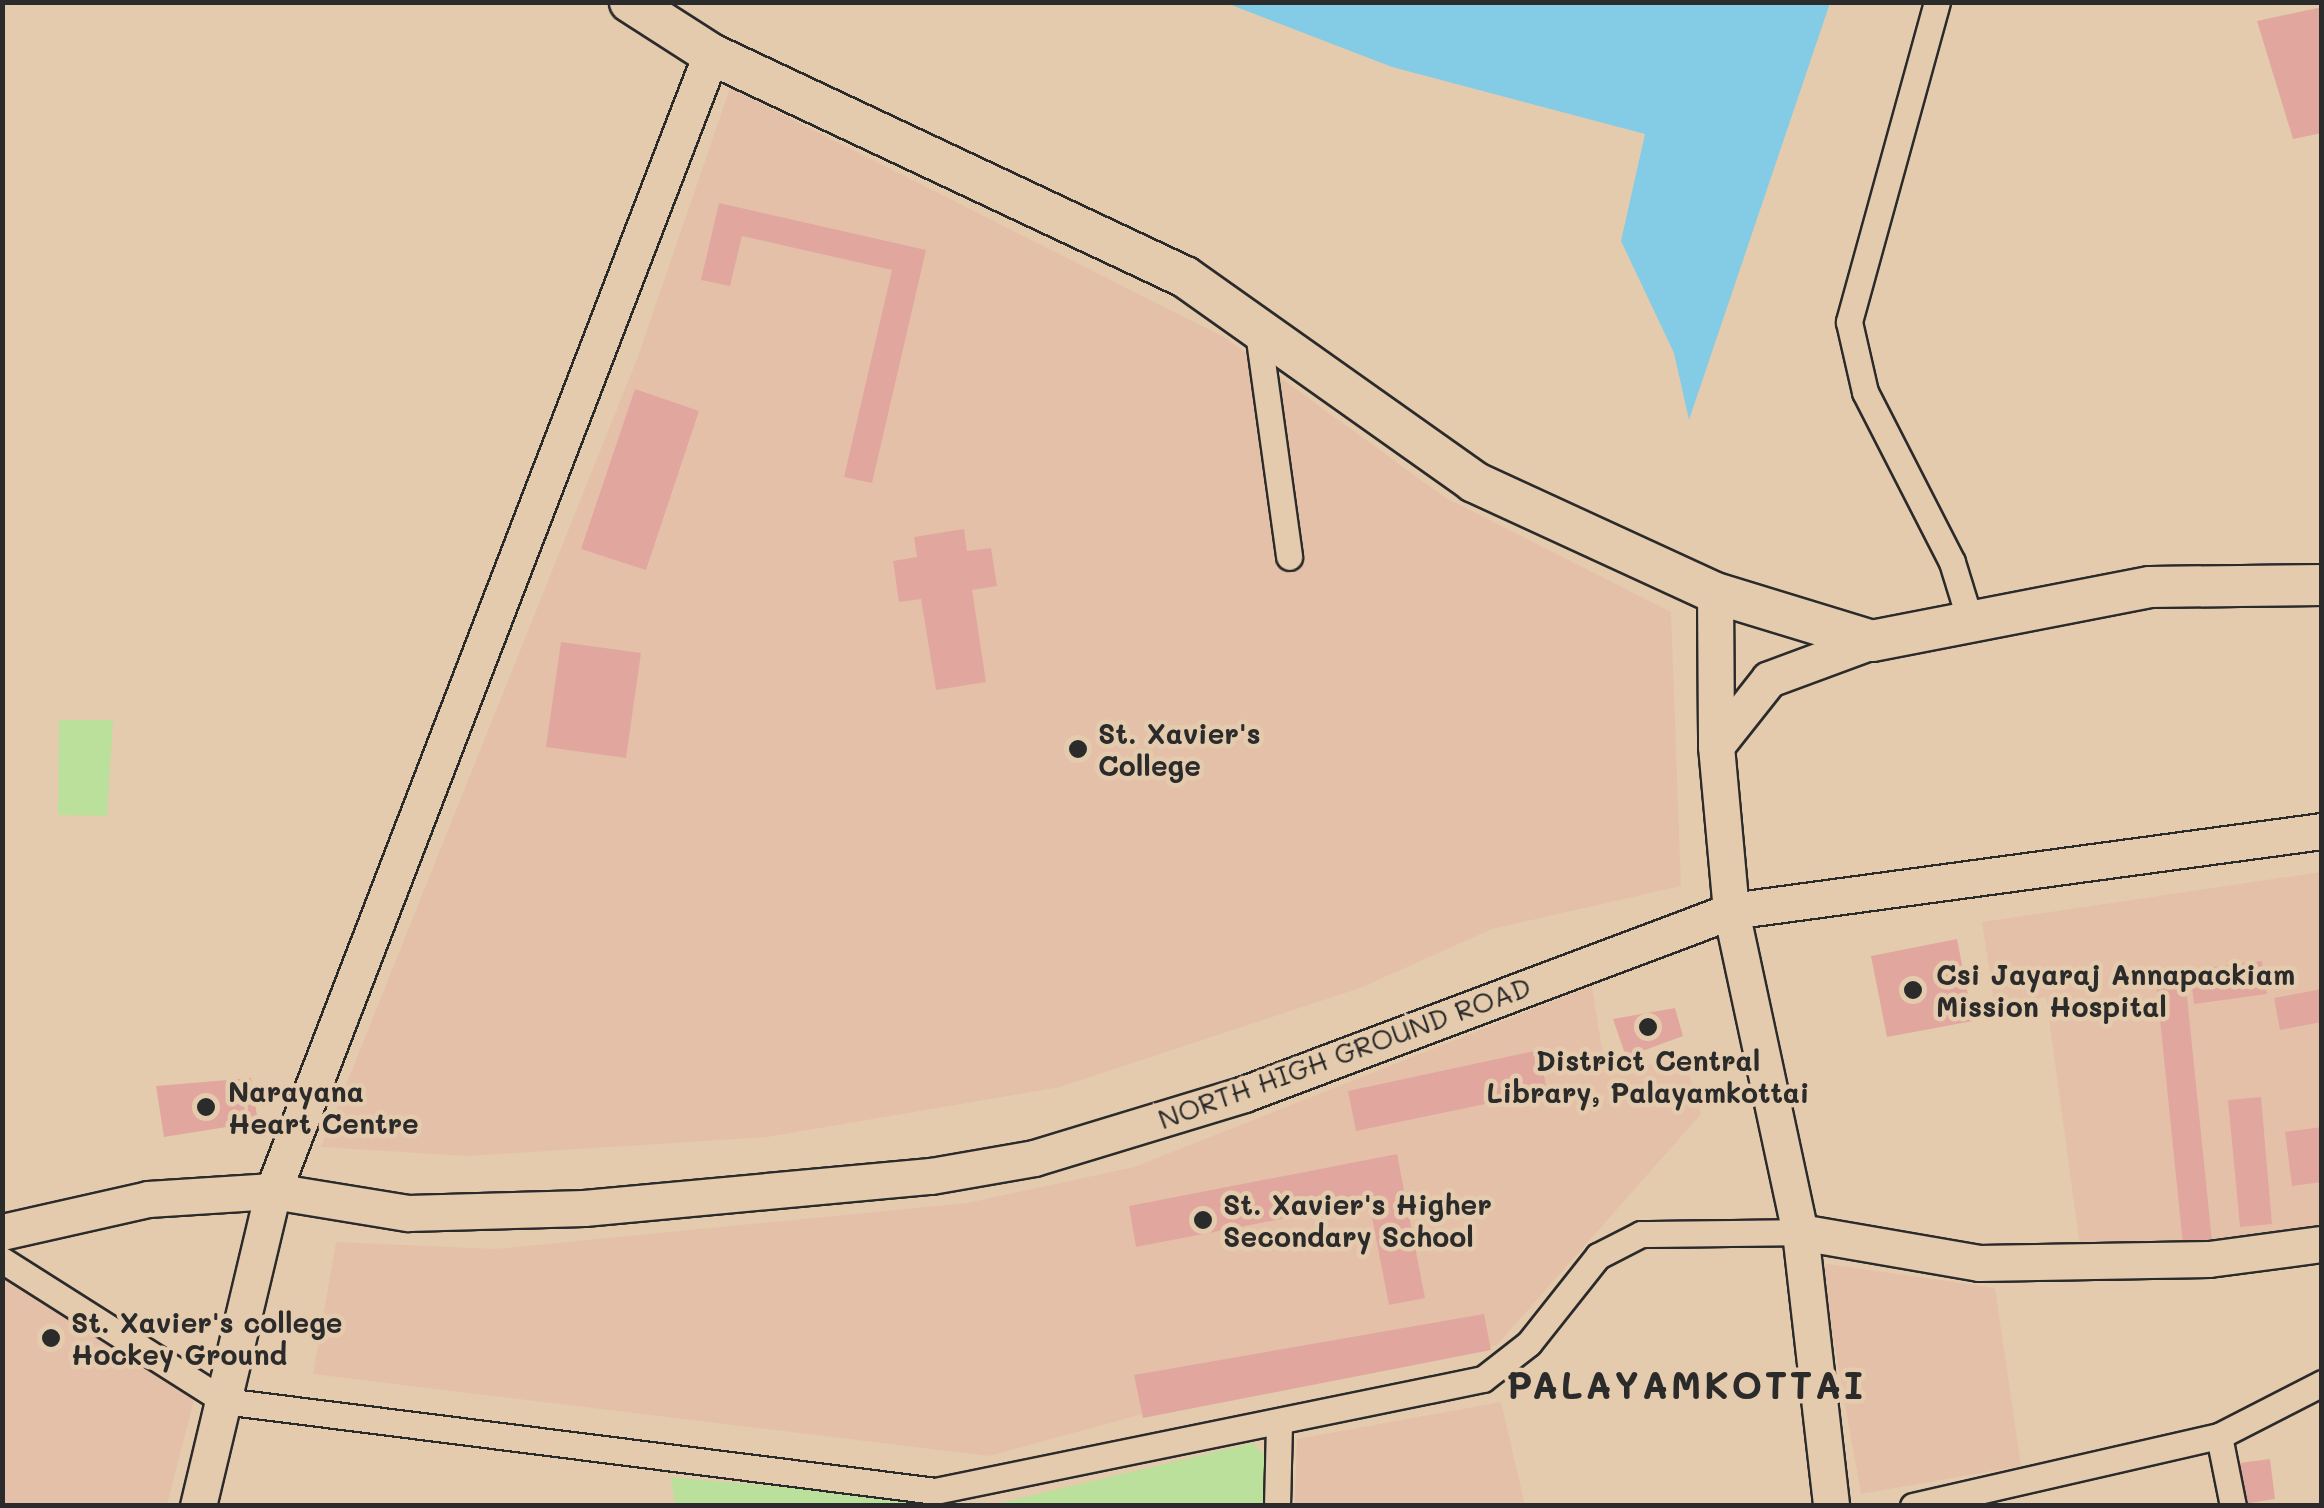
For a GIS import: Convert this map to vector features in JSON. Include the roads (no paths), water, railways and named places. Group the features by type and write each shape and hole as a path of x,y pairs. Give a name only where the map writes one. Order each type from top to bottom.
{"main road":[{"path":"630,2 712,54 1186,278 1474,482 1715,594 1872,641"},
{"path":"198,1506 273,1191 712,54"},
{"path":"1716,746 1768,679 1872,641 1972,627 2150,588 2322,584"},
{"path":"1715,594 1716,746 1731,911 1800,1232 1831,1506"},
{"name":"NORTH HIGH GROUND ROAD","path":"2,1232 148,1199 273,1191 408,1213 584,1208 1034,1158 1244,1094 1731,911 2322,831"},
{"path":"1800,1232 1979,1263 2208,1259 2322,1244"}],"street":[{"path":"1937,2 1848,322 1865,392 1952,562 1972,627"},
{"path":"1257,325 1289,557"},
{"path":"2,1260 224,1401 935,1491 1279,1425 1483,1379 1529,1344 1598,1256 1641,1234 1800,1232"},
{"path":"1913,1506 2220,1436 2322,1382"},
{"path":"1277,1506 1279,1425"},
{"path":"2220,1436 2233,1506"}],"water":[{"path":"1226,3 1830,3 1689,420 1674,353 1621,241 1645,134 1392,67"}],"place":[{"name":"St. Xavier's College","path":"1078,749"},
{"name":"Csi Jayaraj Annapackiam Mission Hospital","path":"1913,990"},
{"name":"District Central Library, Palayamkottai","path":"1648,1027"},
{"name":"Narayana Heart Centre","path":"206,1107"},
{"name":"St. Xavier's Higher Secondary School","path":"1203,1220"},
{"name":"St. Xavier's college Hockey Ground","path":"51,1338"}],"district":[{"name":"PALAYAMKOTTAI","path":"1686,1385"}]}
